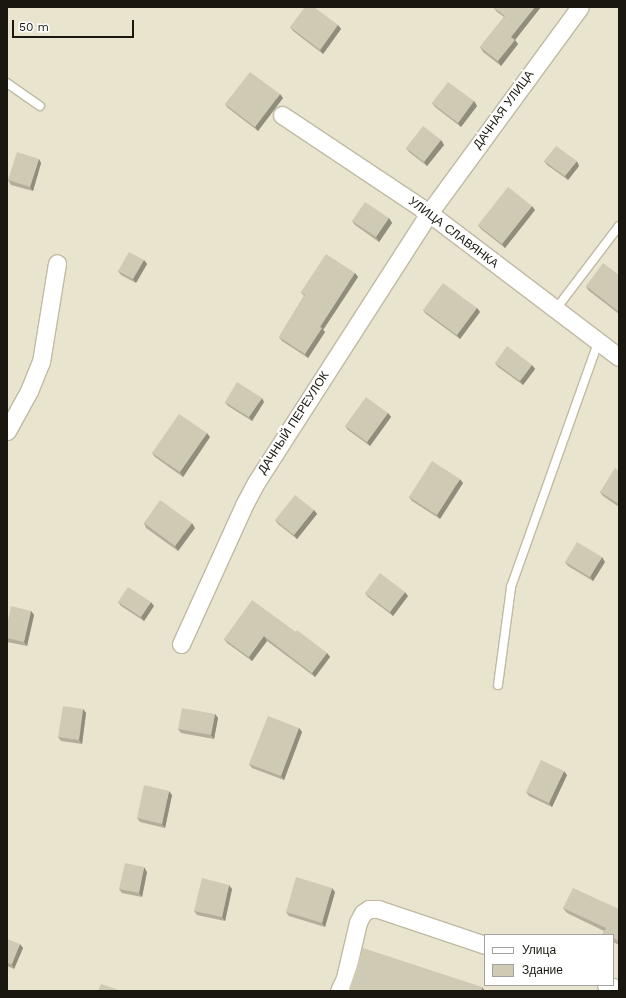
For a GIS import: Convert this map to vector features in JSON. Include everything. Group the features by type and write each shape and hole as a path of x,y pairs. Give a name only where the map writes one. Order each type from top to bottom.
{"street":[{"name":"ДАЧНАЯ УЛИЦА","path":"428,213 580,7"},
{"name":"УЛИЦА СЛАВЯНКА","path":"282,115 428,213 619,357"},
{"name":"ДАЧНЫЙ ПЕРЕУЛОК","path":"181,644 244,505 257,481 428,213"},
{"path":"7,431 29,391 41,362 57,263"},
{"path":"339,991 345,978 358,922 363,913 369,909 378,909 484,945"}],"lane":[{"path":"7,83 40,106"},
{"path":"556,309 619,226"},
{"path":"498,685 511,587 598,342"}],"building":[{"path":"305,7 314,7 338,25 320,50 290,27"},
{"path":"535,7 511,37 515,40 498,61 480,47 505,16 494,8"},
{"path":"250,72 280,94 255,127 225,104"},
{"path":"448,82 474,101 458,123 432,103"},
{"path":"423,126 441,140 424,162 406,148"},
{"path":"556,146 577,161 565,176 544,161"},
{"path":"17,152 39,159 30,187 8,180"},
{"path":"508,187 532,206 502,244 478,225"},
{"path":"365,202 389,218 376,237 352,221"},
{"path":"129,252 144,260 133,279 118,271"},
{"path":"326,254 355,273 320,327 322,328 305,354 279,337 305,295 301,292"},
{"path":"603,263 619,275 619,312 586,286"},
{"path":"443,283 477,308 457,335 423,310"},
{"path":"507,346 532,365 520,381 495,363"},
{"path":"237,382 262,398 249,417 225,402"},
{"path":"366,397 388,413 367,442 345,426"},
{"path":"179,414 207,433 180,472 152,453"},
{"path":"432,461 460,479 437,515 409,497"},
{"path":"615,468 619,471 619,504 600,492"},
{"path":"295,495 314,510 294,535 275,520"},
{"path":"160,500 192,523 175,546 144,523"},
{"path":"577,542 602,557 590,577 565,562"},
{"path":"380,573 405,592 390,612 365,593"},
{"path":"128,587 151,602 141,617 118,602"},
{"path":"252,600 296,632 297,630 327,653 312,673 264,636 249,657 224,639"},
{"path":"11,606 31,611 24,642 7,638 7,625"},
{"path":"63,706 83,709 79,740 58,737"},
{"path":"182,708 215,714 211,735 178,729"},
{"path":"268,716 299,728 281,776 249,764"},
{"path":"541,760 564,771 549,803 526,792"},
{"path":"144,785 169,791 162,824 137,818"},
{"path":"125,863 144,867 139,893 119,889"},
{"path":"296,877 332,888 322,923 286,912"},
{"path":"202,878 229,885 222,917 194,911"},
{"path":"573,888 619,909 619,941 614,938 614,934 603,934 606,928 563,908"},
{"path":"7,939 20,944 12,964 7,963"},
{"path":"363,948 482,987 481,991 355,991 349,989"},
{"path":"101,984 122,991 98,991"}]}
